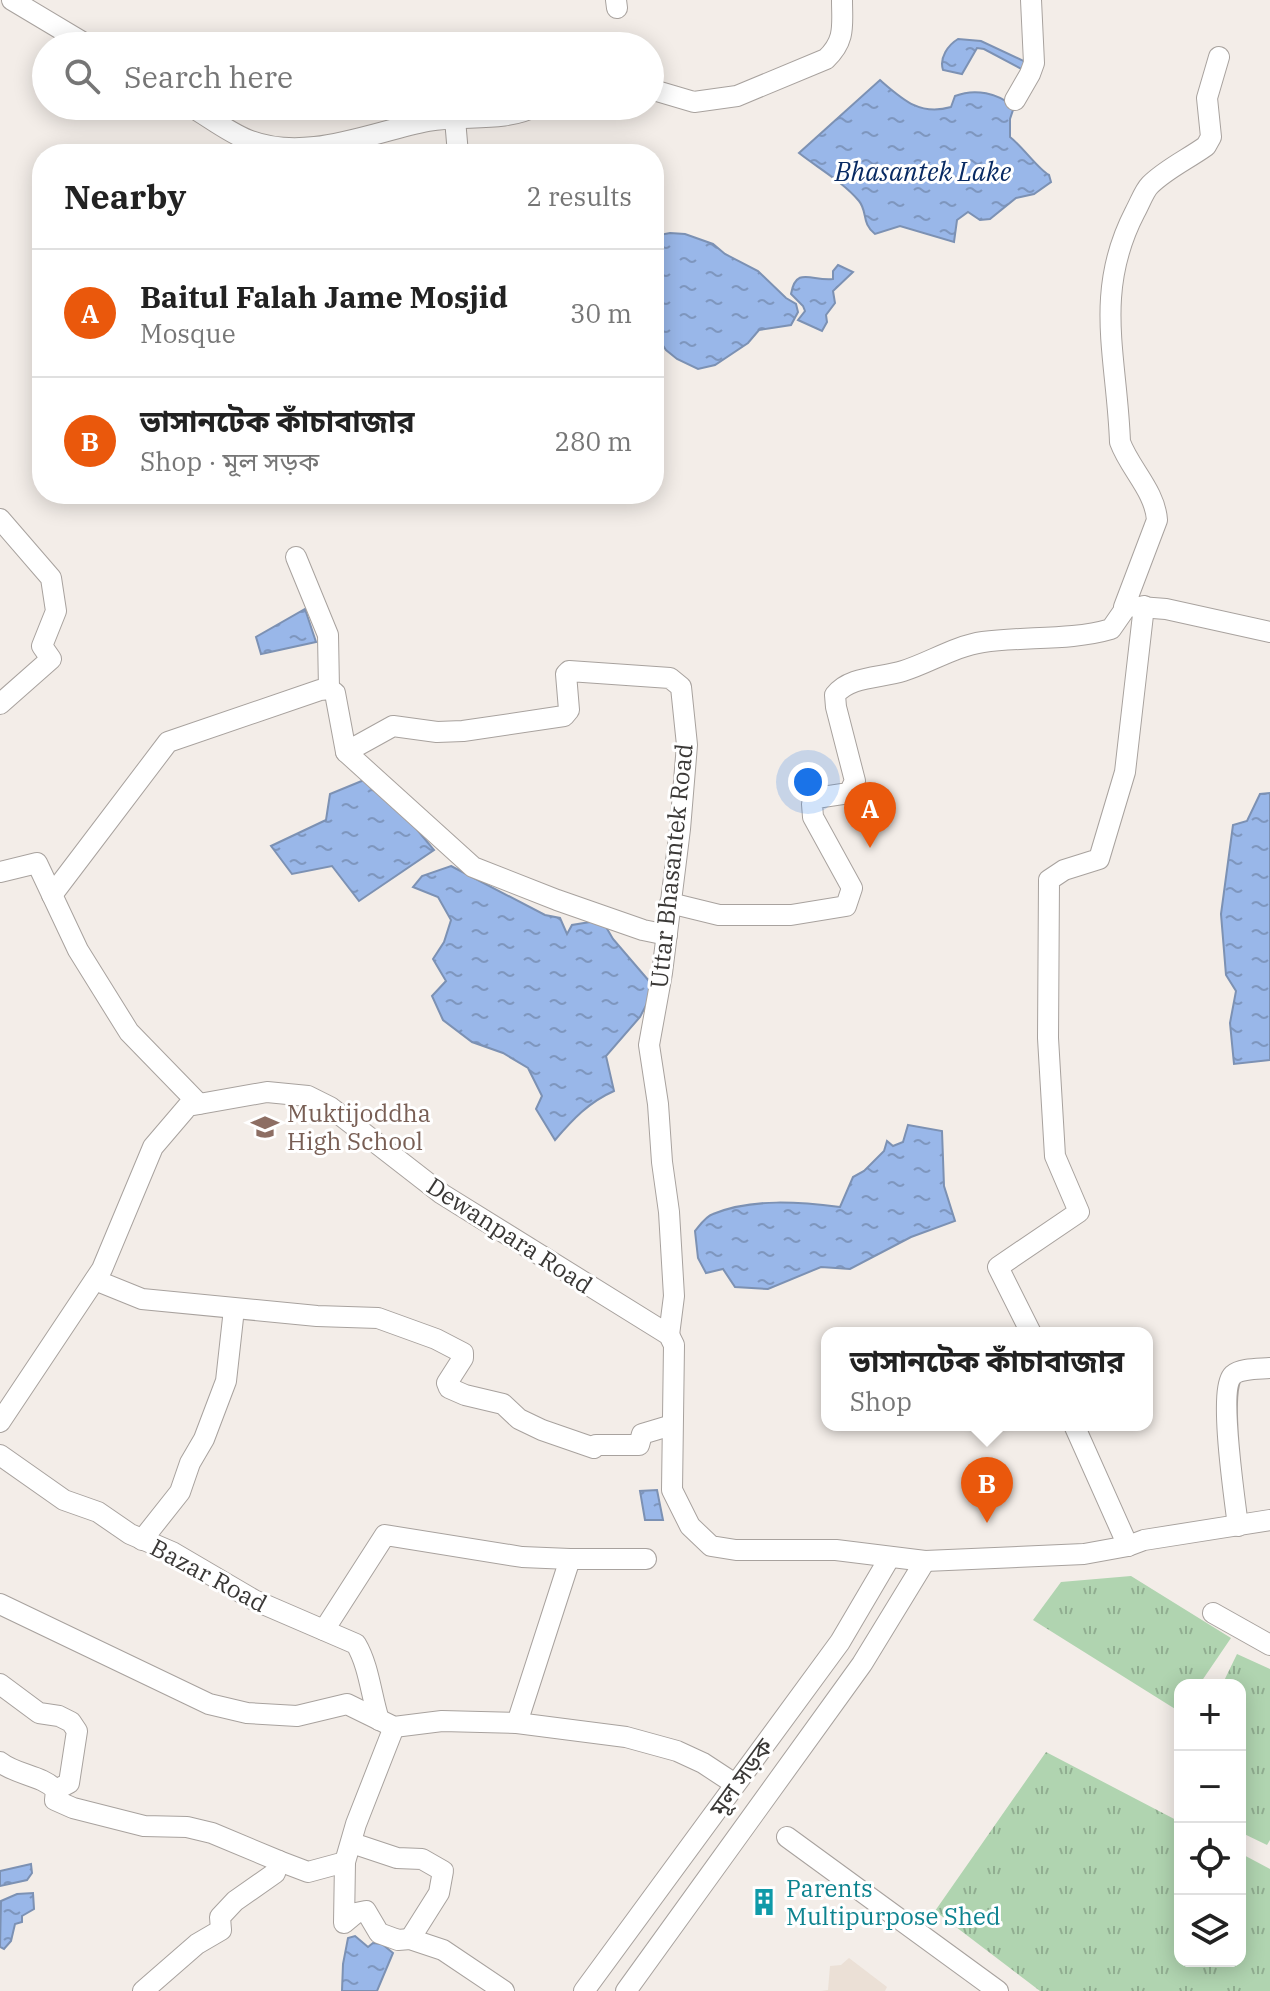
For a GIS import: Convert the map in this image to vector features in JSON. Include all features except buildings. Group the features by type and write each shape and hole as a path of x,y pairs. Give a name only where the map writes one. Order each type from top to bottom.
{"street":[{"path":"12,0 66,32"},
{"path":"664,93 694,102 737,96 826,59 838,48 842,34 842,0"},
{"path":"1015,100 1034,63 1031,0"},
{"path":"1028,1327 998,1267 1079,1212 1055,1156 1048,1038 1049,880 1064,870 1099,859 1125,772 1134,607 1157,520 1156,509 1120,442 1110,330 1110,290 1114,266 1130,222 1149,185 1206,146 1211,137 1207,98 1219,57"},
{"path":"213,120 247,140 262,144"},
{"path":"325,144 366,137 429,120"},
{"path":"455,120 457,144"},
{"path":"0,519 51,578 56,611 42,646 51,659 0,704"},
{"path":"296,557 328,635 329,689"},
{"path":"1134,607 1270,632"},
{"path":"670,903 719,915 791,915 846,906 852,888 813,817 812,804 816,798 849,793 855,781 836,707 835,695 840,688 902,671 979,642 1056,638 1111,629 1134,607"},
{"name":"Uttar Bhasantek Road","path":"346,752 393,726 437,732 463,731 564,716 569,710 566,674 569,671 670,678 681,687 687,745 680,829 649,1045 670,1226 674,1296 669,1335"},
{"path":"52,895 168,742 329,689 335,693 346,752 473,867 557,900 643,930 667,935"},
{"path":"0,872 37,863 78,950 129,1032 199,1104"},
{"name":"Dewanpara Road","path":"0,1422 102,1269 153,1147 188,1106 267,1092 308,1096 330,1107 442,1194 669,1335"},
{"path":"95,1280 142,1299 317,1316 378,1318 411,1329 463,1353 447,1383 449,1388 503,1404 519,1419 594,1448 596,1445 639,1445 642,1434 672,1425"},
{"path":"142,1540 180,1492 190,1463 204,1439 226,1381 234,1309"},
{"path":"669,1335 674,1345 672,1490 690,1526 711,1546 736,1550 836,1550 925,1561 1084,1554 1144,1540 1270,1520"},
{"path":"1238,1526 1226,1387 1230,1378 1238,1372 1270,1368"},
{"path":"1077,1431 1128,1546"},
{"name":"Bazar Road","path":"0,1455 64,1500 98,1512 142,1540 172,1552 254,1600 356,1644 364,1657 369,1687 386,1723"},
{"path":"324,1630 385,1535 522,1557 646,1559"},
{"name":"মূল সড়ক","path":"584,1991 840,1642 890,1557"},
{"path":"517,1723 570,1559"},
{"name":"মূল সড়ক","path":"627,1990 862,1664 925,1561"},
{"path":"0,1604 209,1704 247,1713 297,1716 347,1704 386,1723 517,1723 605,1732 656,1744 703,1763 735,1784"},
{"path":"1213,1613 1270,1645"},
{"path":"0,1684 39,1713 59,1716 71,1722 77,1731 69,1783 56,1790"},
{"path":"386,1723 349,1852 344,1923 356,1913 366,1911 379,1933 443,1950 504,1991"},
{"path":"0,1762 7,1768 50,1783 56,1790 55,1800 73,1808 144,1826 187,1827 212,1833 308,1872 349,1852 422,1859 443,1871 439,1893 410,1939"},
{"path":"787,1837 998,1991"},
{"path":"143,1991 197,1944 221,1930 220,1917 235,1901 275,1873 279,1861"},
{"path":"600,1971 627,1990"}],"shaded area":[{"path":"849,1958 887,1987 885,1991 821,1991 828,1990 830,1966 841,1965"}],"green space":[{"path":"1131,1576 1231,1638 1203,1679 1174,1679 1174,1708 1033,1620 1061,1582"},
{"path":"1237,1654 1270,1669 1270,1840 1267,1845 1246,1835 1246,1679 1225,1679"},
{"path":"1046,1752 1174,1819 1174,1967 1246,1967 1246,1856 1270,1869 1270,1991 1040,1991 935,1911"}],"water":[{"path":"958,39 981,41 1028,63 1027,72 977,48 962,74 943,70 945,52"},
{"name":"Bhasantek Lake","path":"880,80 904,100 921,108 951,107 955,96 970,92 986,93 1008,102 1014,107 1010,137 1049,175 1051,182 1034,194 1016,198 990,219 980,220 968,212 957,220 954,242 900,226 875,234 868,226 862,205 853,194 799,153"},
{"path":"664,234 685,234 713,244 725,254 758,271 796,304 798,312 791,325 759,330 748,343 715,365 698,369 677,359 664,347"},
{"path":"838,265 853,272 833,291 835,303 826,315 827,322 822,331 798,320 805,311 791,294 793,285 801,277 833,279 833,271"},
{"path":"305,609 316,642 261,654 256,637"},
{"path":"369,778 394,802 434,850 359,901 332,866 292,874 271,846 326,820 330,794"},
{"path":"1270,793 1270,1060 1234,1064 1230,1023 1236,991 1226,975 1221,914 1233,825 1247,821 1260,794"},
{"path":"451,866 545,915 560,918 567,934 572,925 602,920 613,939 655,988 640,1017 606,1056 614,1091 582,1112 555,1140 536,1109 542,1096 528,1068 503,1053 472,1042 443,1020 432,996 446,981 433,959 444,942 451,920 438,897 413,887 422,876"},
{"path":"908,1125 942,1131 944,1186 955,1221 911,1237 850,1269 821,1267 768,1289 735,1287 723,1269 706,1273 698,1258 695,1231 708,1217 728,1209 760,1203 840,1207 853,1177 864,1171 884,1151 887,1141 893,1146 903,1142"},
{"path":"657,1490 663,1520 645,1520 640,1491"},
{"path":"31,1864 32,1873 27,1880 0,1886 0,1871"},
{"path":"33,1893 34,1909 22,1916 22,1922 15,1924 11,1941 4,1949 0,1947 1,1901 17,1894"},
{"path":"355,1936 368,1947 373,1943 382,1944 393,1953 377,1991 342,1991 348,1938"}],"place":[{"name":"Baitul Falah Jame Mosjid","path":"870,848"},
{"name":"Muktijoddha High School","path":"265,1127"},
{"name":"ভাসানটেক কাঁচাবাজার","path":"987,1523"},
{"name":"Parents Multipurpose Shed","path":"764,1902"}]}
